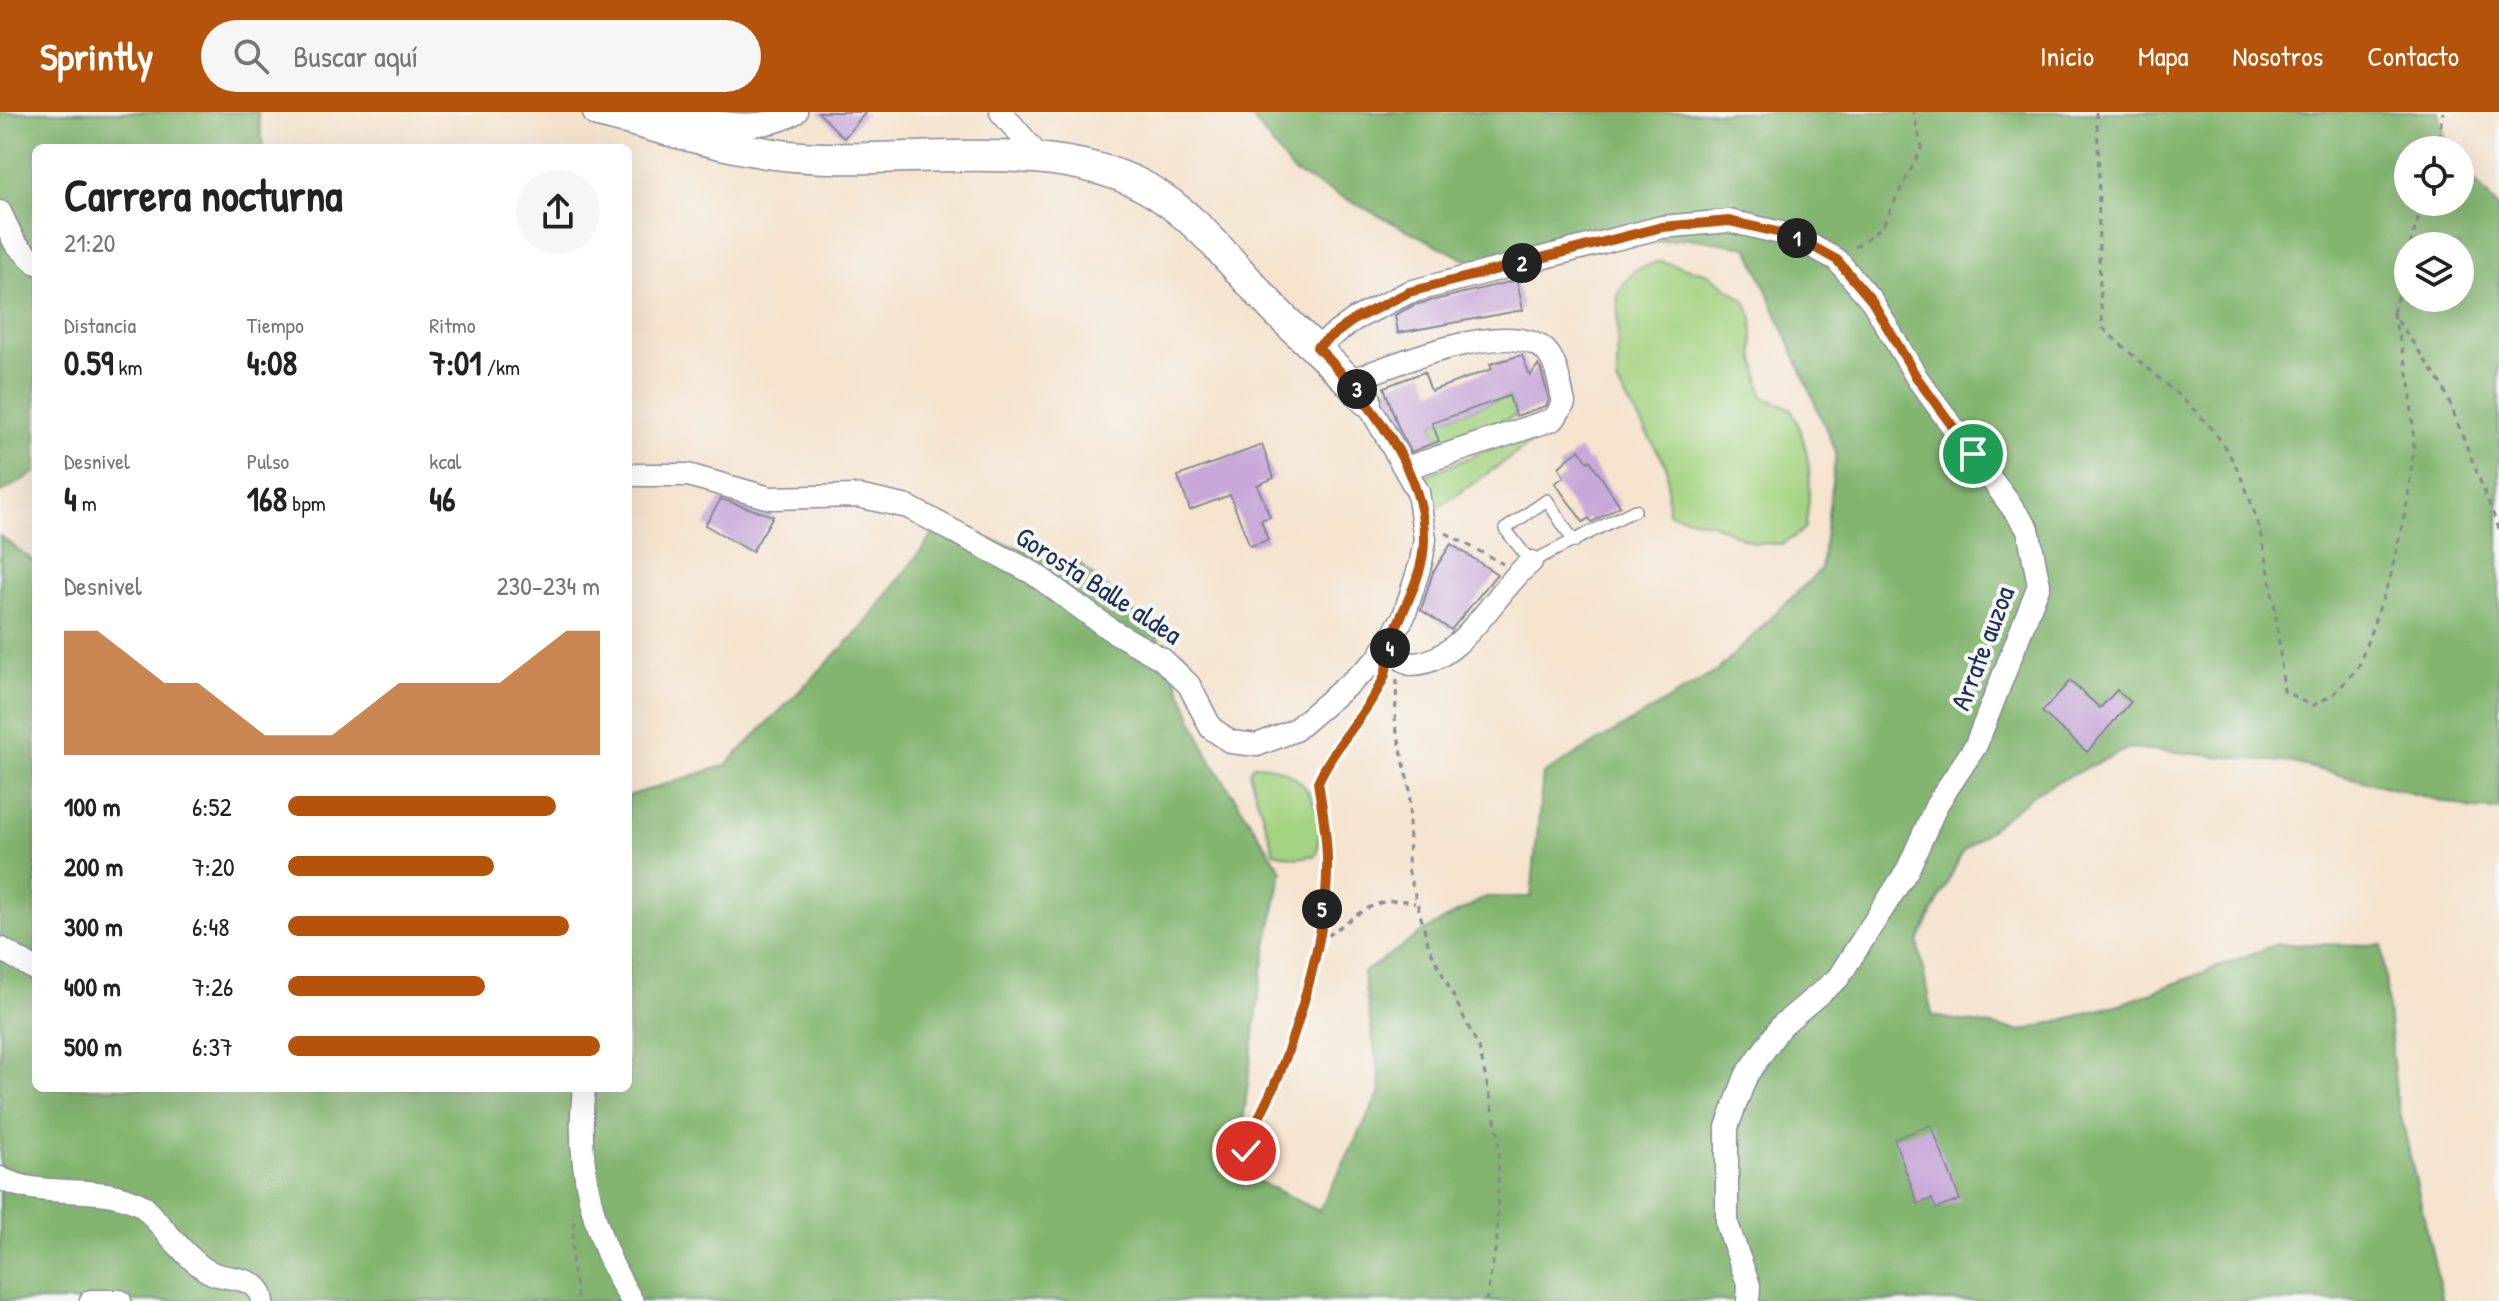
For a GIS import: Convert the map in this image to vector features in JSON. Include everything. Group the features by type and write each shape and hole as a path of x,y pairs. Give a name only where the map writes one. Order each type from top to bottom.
{"street":[{"path":"598,112 775,154 1041,159 1112,173 1144,187 1178,209 1223,251 1280,315 1317,347 1358,390 1416,356 1488,341 1523,340 1543,348 1552,361 1564,403 1554,419 1406,468"},
{"path":"657,112 733,123 767,124 796,112"},
{"path":"1001,112 1041,159"},
{"path":"0,212 15,243 32,259"},
{"name":"Arrate auzoa","path":"1317,347 1355,319 1409,292 1662,227 1729,221 1794,236 1837,260 1872,301 1917,378 2028,529 2039,585 1976,745 1937,804 1908,869 1838,978 1781,1026 1746,1076 1727,1127 1727,1224 1749,1286 1748,1301"},
{"name":"Gorosta Balle aldea","path":"632,475 688,475 712,479 752,495 858,496 908,507 1033,573 1111,630 1162,659 1189,685 1211,728 1231,742 1257,745 1295,730 1394,648 1421,562 1425,539 1418,492 1358,390"},
{"path":"1394,648 1410,664 1437,659 1456,644 1525,567"},
{"path":"0,948 32,968"},
{"path":"584,1092 584,1175 614,1272 632,1301"},
{"path":"0,1178 39,1190 129,1198 143,1206 211,1273 249,1281 259,1289 263,1301"},
{"path":"91,1301 120,1301"}],"lane":[{"path":"1574,542 1547,500 1505,529 1525,567 1574,542 1635,510"}],"path":[{"path":"1837,260 1882,227 1922,147 1913,112"},
{"path":"2096,112 2100,160 2097,277 2103,328 2204,420 2234,464 2263,543 2284,691 2312,706 2334,694 2358,668 2391,575 2407,503 2414,447 2410,381 2394,310"},
{"path":"2439,136 2443,112"},
{"path":"2393,314 2443,386 2499,529"},
{"path":"1422,519 1525,567"},
{"path":"1394,648 1395,723 1410,790 1408,869 1415,903 1429,947 1479,1048 1499,1137 1497,1240 1486,1301"},
{"path":"1248,1167 1246,1151 1251,1133 1281,1071 1316,943 1327,876 1325,819 1318,782 1384,677"},
{"path":"1316,943 1372,905 1401,899 1415,903"},
{"path":"576,1210 572,1264 578,1301"}],"green space":[{"path":"0,112 258,112 262,144 32,144 32,474 0,493"},
{"path":"1248,112 2439,112 2445,136 2394,136 2394,216 2474,216 2474,180 2499,209 2499,810 2473,809 2293,763 2129,748 2038,791 1963,851 1918,942 1932,1016 2022,1031 2127,1002 2277,944 2382,945 2396,1094 2443,1301 0,1301 0,536 32,560 32,1092 632,1092 632,795 726,765 862,628 939,527 1079,563 1157,633 1208,756 1282,871 1262,971 1237,1171 1319,1211 1381,1091 1363,973 1424,931 1486,897 1531,897 1543,774 1717,671 1821,569 1836,452 1748,247 1687,238 1472,263 1293,172"},
{"path":"1660,261 1708,274 1745,301 1752,317 1754,354 1763,397 1791,408 1803,439 1809,467 1805,529 1783,544 1754,543 1713,524 1668,513 1667,467 1617,383 1618,292 1635,270"},
{"path":"1509,396 1516,416 1439,441 1432,423"},
{"path":"1551,423 1553,428 1439,507 1422,477"},
{"path":"1253,765 1286,772 1308,792 1318,821 1316,855 1296,858 1274,852 1249,772"}],"building":[{"path":"818,112 866,112 844,138"},
{"path":"1517,280 1523,310 1398,333 1395,315 1414,305"},
{"path":"1522,355 1530,376 1538,365 1541,370 1549,400 1546,406 1516,416 1509,396 1432,423 1439,441 1411,452 1384,387 1424,372 1431,391 1492,369 1490,364"},
{"path":"1262,445 1274,478 1257,485 1270,517 1261,520 1268,540 1250,546 1230,495 1190,510 1178,476"},
{"path":"1579,449 1588,462 1590,460 1620,506 1592,522 1589,518 1583,522 1555,483 1564,477 1559,467"},
{"path":"721,499 773,516 752,552 705,525"},
{"path":"1451,544 1497,574 1451,630 1421,610 1433,572"},
{"path":"2070,681 2100,708 2117,690 2131,702 2087,752 2042,712"},
{"path":"1931,1125 1960,1200 1936,1209 1932,1199 1918,1204 1894,1139"}],"route":[{"path":"1246,1151 1251,1133 1281,1071 1314,956 1327,876 1325,819 1318,782 1324,767 1349,737 1384,677 1391,639 1404,616 1425,539 1418,492 1406,468 1366,400 1317,347 1355,319 1409,292 1662,227 1729,221 1794,236 1837,260 1872,301 1917,378 1973,454"}]}
